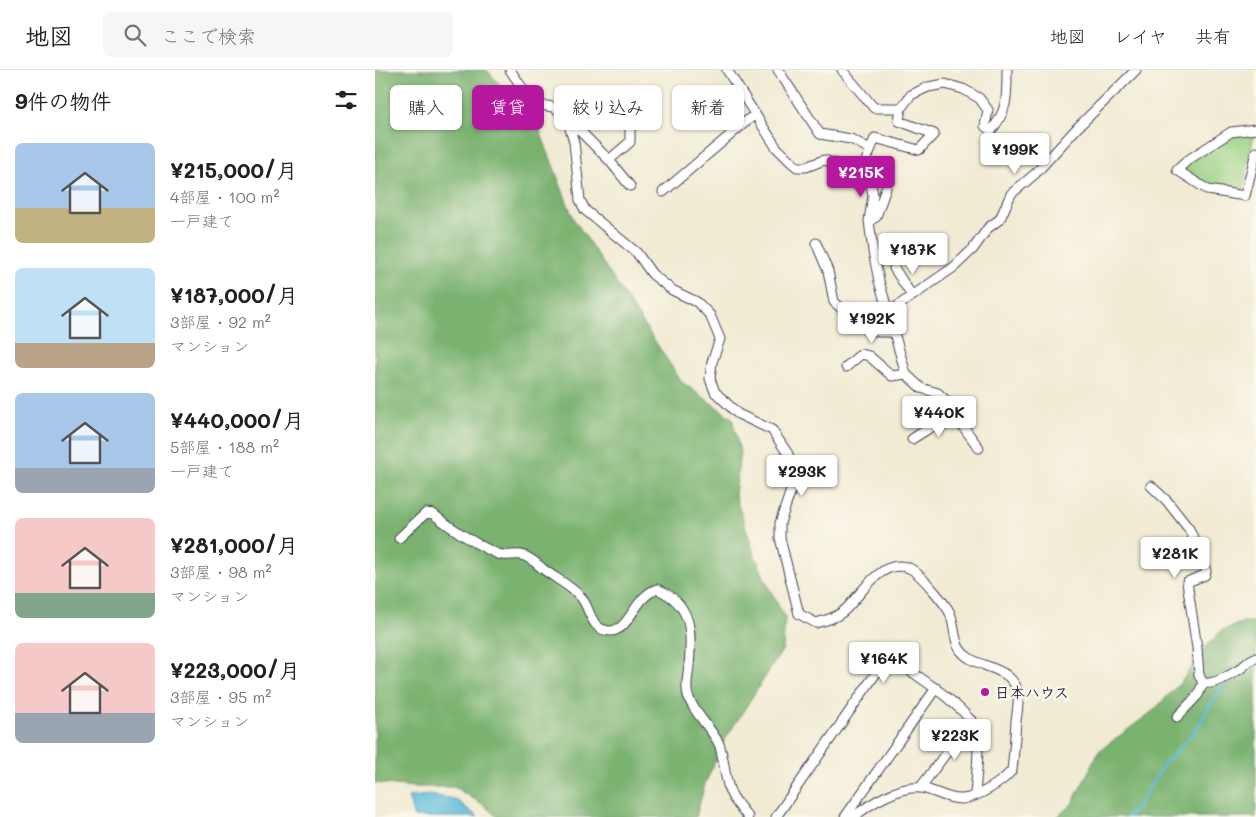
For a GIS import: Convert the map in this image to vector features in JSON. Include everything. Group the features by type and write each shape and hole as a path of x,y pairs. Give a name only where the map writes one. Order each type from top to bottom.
{"street":[{"path":"510,70 530,98 540,105 554,108"},
{"path":"727,70 776,147 797,166 806,167 824,160 862,171 871,184 873,194 869,221 879,281 906,374 921,388 938,393 951,405 959,421 979,448"},
{"path":"777,70 821,134 851,139 870,149"},
{"path":"842,70 874,108 901,108"},
{"path":"862,171 875,138 919,150 934,134 899,121 901,108 911,95 928,86 945,84 963,89 979,98 988,110 985,126 991,131 1000,119 1007,101 1007,70"},
{"path":"889,312 953,267 973,249 988,228 1000,220 1011,194 1035,174 1078,127 1136,70"},
{"path":"663,192 755,114"},
{"path":"1256,129 1231,132 1188,160 1177,170 1208,190 1245,196 1256,152"},
{"path":"570,130 574,142 580,200 585,210 637,253 652,274 672,290 697,302 711,315 720,339 712,362 710,379 715,392 739,414 772,430 788,454 793,474 793,484 781,523 780,538 799,614 816,623 836,617 875,578 888,568 899,566 910,568 925,581 946,606 954,625 958,645 964,654 975,661 999,670 1008,677 1018,694 1012,770 997,785 962,799 939,795 920,788 899,791 863,809 854,817"},
{"path":"579,130 609,160 630,186"},
{"path":"609,160 630,142 631,130"},
{"path":"869,221 876,217 886,188"},
{"path":"816,243 828,271 834,302 866,329 880,332 895,332"},
{"path":"894,268 912,296"},
{"path":"846,367 861,354 869,356 892,376 906,374"},
{"path":"912,439 931,427 959,421"},
{"path":"1151,486 1184,521 1199,551 1206,572 1205,575 1187,582 1199,675 1203,683 1198,695 1177,717"},
{"path":"399,538 426,513 433,514 470,541 500,555 521,555 532,559 582,598 593,622 601,628 611,631 620,628 627,621 640,600 649,592 657,590 666,593 674,599 685,611 689,625 689,667 686,681 688,696 719,746 728,787 748,817"},
{"path":"776,817 888,656 936,688 971,720 978,733 975,794"},
{"path":"1203,683 1209,684 1225,677 1242,668 1251,659 1256,658"},
{"path":"845,817 936,688"},
{"path":"920,788 971,720"}],"green space":[{"path":"375,70 487,70 500,85 472,85 472,130 539,130 573,218 682,382 732,418 740,452 735,495 754,553 768,586 785,617 783,649 724,741 705,784 696,817 497,817 484,805 454,787 414,787 375,783"},
{"path":"1254,132 1243,193 1212,186 1182,170 1190,162 1234,135"},
{"path":"1243,622 1256,622 1256,817 1057,817 1072,804 1099,751 1153,711 1182,681 1202,651 1221,631"}],"water":[{"path":"430,795 455,799 478,817 414,817 408,797"}],"waterway":[{"path":"1243,671 1256,666"},
{"path":"1127,817 1136,809 1164,764 1192,735 1225,682"}],"place":[{"name":"日本ハウス","path":"985,692"}]}
